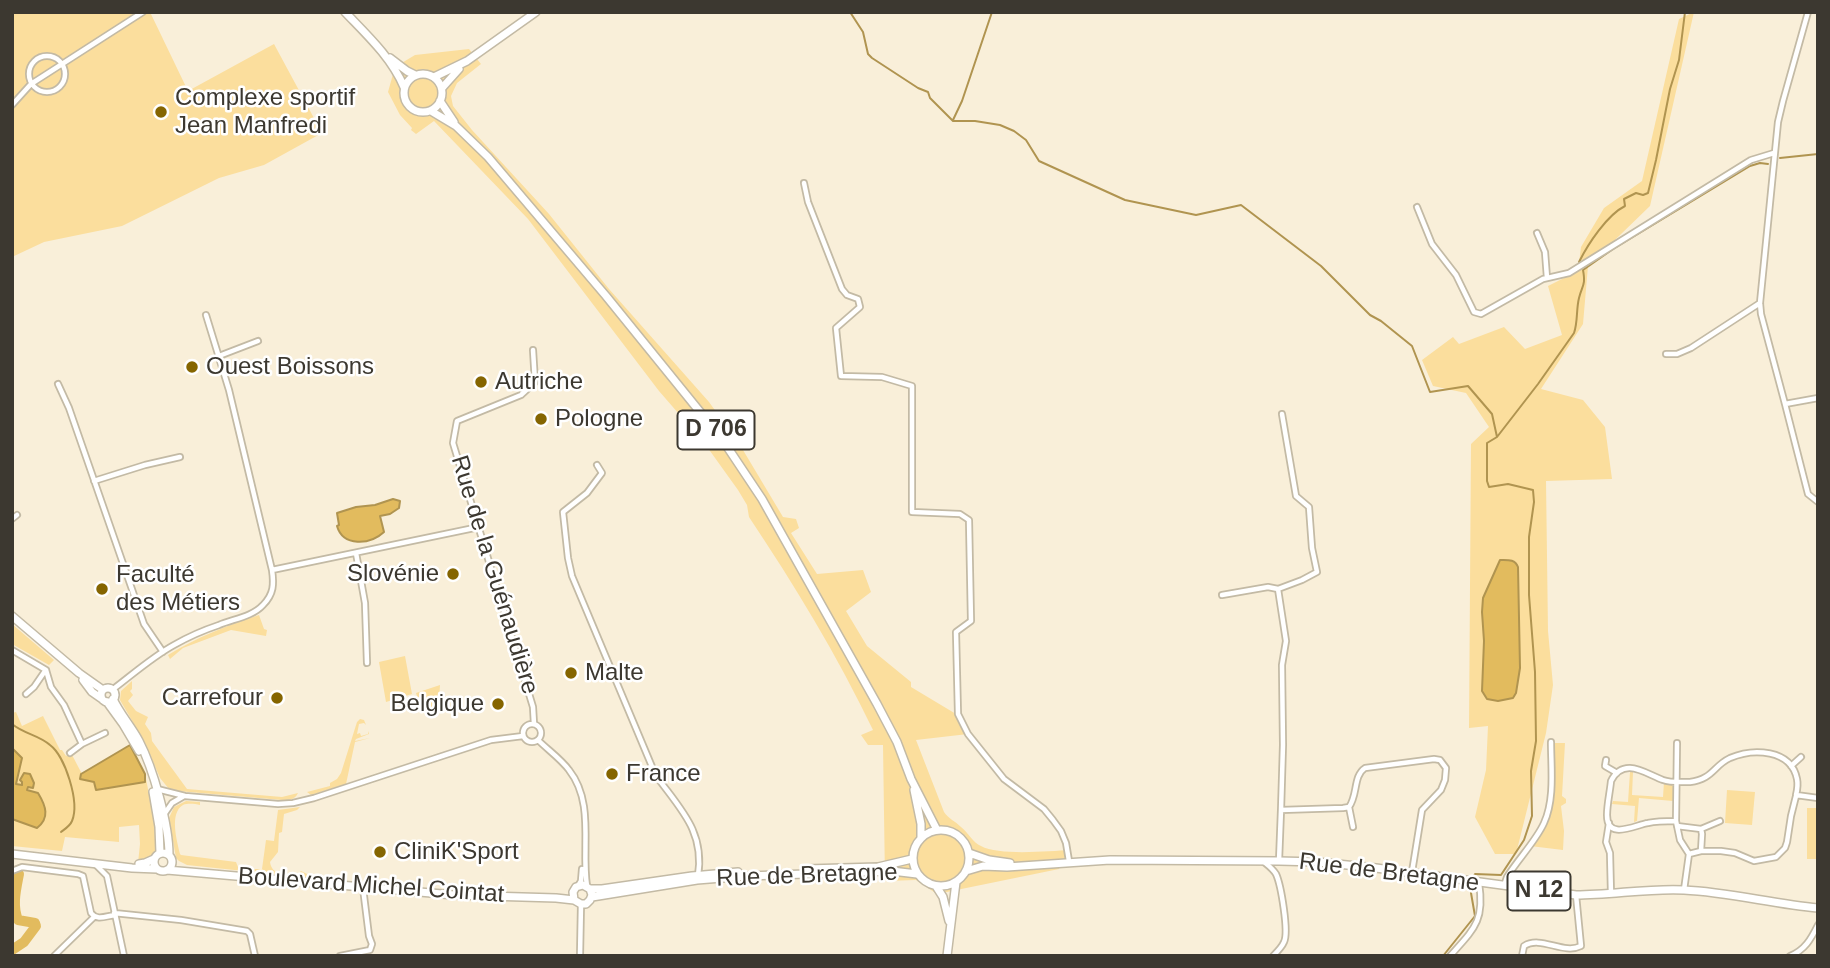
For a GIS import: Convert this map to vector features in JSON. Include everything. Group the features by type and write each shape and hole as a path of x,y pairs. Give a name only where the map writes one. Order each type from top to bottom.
{"main road":[{"path":"345,12 398,73 408,106 420,112 431,111 440,101 442,88 467,61"},
{"path":"434,77 467,61 536,12"},
{"path":"379,48 415,75"},
{"path":"404,86 415,75 425,73 434,77 442,88"},
{"name":"D 706","path":"440,101 456,126"},
{"name":"D 706","path":"431,111 456,126 488,157 696,406 742,467 877,704 937,830"},
{"path":"12,616 106,696 139,742 157,789 163,816 164,857"},
{"path":"79,673 86,684 106,696 139,751 155,801 167,870"},
{"name":"D 706","path":"911,779 921,824 921,837"},
{"path":"937,830 947,830 962,838 969,853 966,871 950,885 936,886 925,882 917,874 912,859 921,837 937,830"},
{"name":"Boulevard Michel Cointat","path":"12,853 135,865 164,857 201,873"},
{"name":"Boulevard Michel Cointat","path":"12,853 131,868 454,895 540,897 578,902"},
{"name":"Rue de Bretagne","path":"969,853 989,860 1042,863"},
{"path":"157,869 154,864 164,857"},
{"name":"Rue de Bretagne","path":"698,878 878,867 912,859"},
{"name":"Rue de Bretagne","path":"966,871 983,866 1069,861 1318,862 1576,895 1684,890 1818,908"},
{"name":"Rue de Bretagne","path":"698,878 900,871 917,874"},
{"path":"590,891 698,878"},
{"path":"590,891 626,891 698,878"},
{"path":"947,956 956,882"},
{"path":"626,891 637,884"},
{"path":"936,886 943,897 950,927"},
{"path":"576,888 572,895 578,902 586,904 590,891"},
{"name":"Boulevard Michel Cointat","path":"540,897 563,894 576,888 590,891"}],"street":[{"path":"12,105 31,84 143,12"},
{"path":"1808,12 1783,101 1774,153 1760,303 1808,494 1818,502"},
{"path":"52,56 62,64 65,75 57,89 40,91 31,84 30,65 40,57 52,56"},
{"path":"1417,207 1432,244 1456,275 1475,314 1480,314 1547,278 1569,272 1751,160 1774,153"},
{"path":"804,183 808,202 842,289 847,295 858,299 860,307 836,328 841,376 882,377 912,386 912,512 960,514 969,520 971,621 956,632 958,714 968,734 1004,779 1044,809 1053,820 1066,843 1069,861"},
{"path":"1537,233 1545,252 1547,278"},
{"path":"1666,354 1677,354 1691,348 1760,303"},
{"path":"106,696 173,645 216,625 258,610 273,591 272,570 229,390 206,315"},
{"path":"219,356 258,341"},
{"name":"Rue de la Guénaudière","path":"533,350 535,382 521,395 457,421 453,443 533,707 534,724"},
{"path":"58,384 69,408 144,624 163,652"},
{"path":"1785,404 1818,398"},
{"path":"1222,595 1268,587 1278,589 1317,572 1309,507 1296,496 1282,414"},
{"path":"94,481 180,457"},
{"path":"597,465 602,473 600,476 587,493 564,512 569,564 653,769 692,825 698,839 698,878"},
{"path":"12,519 17,515"},
{"path":"272,570 479,527"},
{"path":"356,553 365,603 368,663"},
{"path":"1278,589 1286,641 1282,665 1283,745 1279,861"},
{"path":"12,650 46,670 51,687 64,705 82,744"},
{"path":"26,694 46,670"},
{"path":"534,724 541,732 538,740 531,743 523,736 525,727 534,724"},
{"path":"70,752 104,733"},
{"path":"157,789 185,796 293,803 491,740 523,736"},
{"path":"538,740 569,769 584,803 584,858 581,881 576,888"},
{"path":"1504,887 1507,877 1542,828 1546,817 1551,790 1551,742"},
{"path":"1677,743 1677,824 1680,840 1689,854 1684,890"},
{"path":"1689,854 1721,851 1735,853 1754,861 1776,857 1785,848 1796,796 1797,780 1791,766 1776,754 1760,752 1727,759 1702,780 1665,781 1638,769 1617,773 1611,780 1607,817 1615,829 1622,831 1640,824 1677,824 1701,829 1720,821"},
{"path":"1791,766 1801,757"},
{"path":"1353,827 1349,807 1354,799 1360,771 1365,768 1440,760 1447,771 1441,790 1422,810 1412,873"},
{"path":"1606,760 1605,766 1617,773"},
{"path":"163,816 172,803 185,796"},
{"path":"1796,796 1818,798"},
{"path":"1281,810 1349,807"},
{"path":"1609,823 1606,842 1610,853 1611,894"},
{"path":"1701,829 1701,851"},
{"path":"584,858 590,891"},
{"path":"1260,860 1271,867 1276,875 1285,917 1284,943 1273,956"},
{"path":"94,863 107,876 124,956"},
{"path":"107,876 114,866"},
{"path":"12,871 22,867 83,876 94,917"},
{"path":"1450,956 1479,919 1479,883"},
{"path":"340,956 372,948 363,888"},
{"path":"1522,956 1524,946 1530,943 1577,949 1581,946 1576,895"},
{"path":"578,902 580,956"},
{"path":"54,956 94,917 114,914 181,920 247,931 255,956"},
{"path":"1790,956 1804,948 1818,925"}],"shaded area":[{"name":"Complexe sportif Jean Manfredi","path":"12,12 150,12 188,91 274,44 322,133 264,165 219,178 122,226 44,242 12,257"},
{"path":"1694,12 1650,206 1588,266 1583,324 1541,389 1583,400 1605,427 1612,479 1546,481 1548,631 1553,685 1546,733 1516,854 1495,854 1475,817 1486,770 1488,726 1469,728 1471,444 1489,427 1466,393 1433,386 1422,360 1453,337 1459,344 1504,327 1525,349 1562,335 1548,286 1578,271 1581,247 1604,208 1642,181 1679,19"},
{"path":"469,49 481,64 457,83 451,96 453,106 709,402 740,445 783,517 796,519 799,528 791,533 817,574 863,570 871,592 846,611 867,646 911,682 911,687 956,714 958,722 968,734 916,740 944,812 975,842 989,849 1024,852 1070,850 1059,869 937,894 916,880 885,881 883,745 868,745 861,735 873,730 859,702 815,621 749,517 747,505 738,490 528,219 434,121 416,134 411,130 388,92 395,67 415,55"},
{"path":"393,499 400,501 399,508 380,516 384,532 378,536 358,542 345,538 340,533 337,513"},
{"path":"1500,560 1513,561 1518,567 1520,668 1513,698 1498,701 1487,699 1482,691 1482,612 1483,598"},
{"path":"259,615 264,629 267,630 266,636 231,630 183,648 170,659 168,655 212,632"},
{"path":"12,624 54,660 49,665 12,644"},
{"path":"405,656 412,694 386,702 379,662"},
{"path":"132,681 130,691 133,695 128,701 136,711 148,717 145,724 151,733 152,741 187,789 282,797 298,793 297,795 292,799 282,800 169,789 160,778 145,743 120,700 121,691"},
{"path":"440,685 439,701 432,704 433,711 423,714 416,693"},
{"path":"16,712 22,726 43,716 60,750 66,756 71,753 82,774 130,745 145,774 157,834 157,847 151,857 138,863 139,825 119,827 119,842 65,837 62,851 12,846 12,713"},
{"path":"360,719 364,720 366,725 359,724 357,734 360,733 361,736 368,734 368,731 369,734 355,741 370,738 355,742 346,784 311,795 307,792 330,786 341,773"},
{"path":"1554,743 1565,743 1562,796 1566,803 1561,806 1563,850 1530,846 1546,824 1553,799"},
{"path":"130,745 145,774 145,782 96,790 94,782 80,779 81,774"},
{"path":"12,748 22,758 16,784 22,785 20,780 24,773 30,774 34,783 33,788 28,787 27,790 38,793 45,807 44,820 37,828 12,819"},
{"path":"1630,772 1633,772 1632,795 1663,797 1664,782 1673,786 1673,801 1639,798 1637,821 1634,822 1635,806 1612,804 1613,801 1628,802"},
{"path":"1727,790 1755,792 1752,825 1725,823"},
{"path":"186,801 200,802 200,805 183,805 176,814 175,828 180,854 236,862 244,871 187,865 176,858 169,818 174,807"},
{"path":"300,807 284,814 278,852 270,862 276,872 297,875 301,871 309,875 308,878 252,872 254,869 262,869 266,840 274,841 278,810"},
{"path":"1807,808 1818,808 1818,859 1807,859"}],"waterway":[{"path":"850,12 863,32 868,54 928,92 930,98 953,121 1000,125 1014,131 1026,140 1039,161 1125,200 1196,215 1241,205 1321,266 1370,315 1412,346 1430,392 1468,386 1492,414 1497,437"},
{"path":"953,120 992,12"},
{"path":"1579,262 1605,223 1625,206 1624,199 1636,193 1648,193 1670,89 1679,60 1685,12"},
{"path":"1780,158 1818,154"},
{"path":"1473,877 1475,874 1501,875 1524,840 1532,816 1531,771 1536,741 1535,672 1529,595 1529,537 1533,490 1508,484 1489,487 1487,443 1497,437 1574,333 1584,282 1583,270 1750,166 1768,164"},
{"path":"12,724 50,745 66,769 73,792 74,813 71,823 61,832"},
{"path":"12,950 24,942 36,926 35,923 18,920 16,914 19,874"},
{"path":"1443,956 1475,916 1471,893"}],"place":[{"name":"Complexe sportif Jean Manfredi","path":"161,112"},
{"name":"Ouest Boissons","path":"192,367"},
{"name":"Autriche","path":"481,382"},
{"name":"Pologne","path":"541,419"},
{"name":"Slovénie","path":"453,574"},
{"name":"Faculté des Métiers","path":"102,589"},
{"name":"Malte","path":"571,673"},
{"name":"Carrefour","path":"277,698"},
{"name":"Belgique","path":"498,704"},
{"name":"France","path":"612,774"},
{"name":"CliniK'Sport","path":"380,852"}]}
